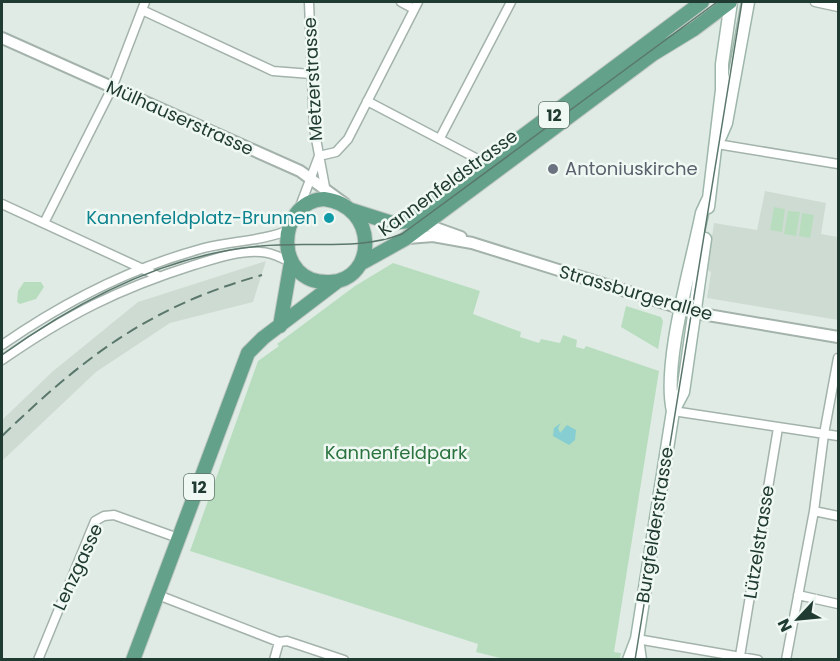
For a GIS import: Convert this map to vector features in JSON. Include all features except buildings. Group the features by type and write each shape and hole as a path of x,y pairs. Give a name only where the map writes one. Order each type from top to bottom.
{"main road":[{"name":"Kannenfeldstrasse","path":"360,264 405,239 426,223 491,168 702,2"},
{"name":"Kannenfeldstrasse","path":"351,210 392,223 409,221 491,168 730,2"},
{"name":"Burgfelderstrasse","path":"673,411 683,392 696,314 708,200 717,144 722,64 730,2"},
{"name":"Burgfelderstrasse","path":"717,144 726,123 748,2"},
{"path":"280,326 291,262 287,244 289,230 298,212 311,203 324,199 337,202 351,210 360,221 365,234 360,264 338,281 322,282 308,278 291,262"},
{"name":"Burgfelderstrasse","path":"629,660 637,639 673,411 670,380 682,308 702,213 708,200"},
{"name":"12","path":"133,660 248,353 338,281"},
{"name":"Burgfelderstrasse","path":"637,639 640,660"}],"street":[{"name":"Metzerstrasse","path":"309,2 314,128 325,187"},
{"path":"319,156 330,154 342,146 367,100 416,5 401,2"},
{"path":"440,138 511,2"},
{"path":"815,2 838,7"},
{"path":"44,223 112,88 144,6 273,71 311,74"},
{"name":"Mülhauserstrasse","path":"2,39 310,177 351,210"},
{"path":"367,100 491,168"},
{"path":"717,144 838,164"},
{"name":"Metzerstrasse","path":"298,212 319,156"},
{"path":"2,204 159,276"},
{"name":"Strassburgerallee","path":"409,221 426,223 472,243 696,314 838,337"},
{"path":"2,345 58,308 143,267 204,248 289,230"},
{"name":"Strassburgerallee","path":"405,239 433,236 472,243"},
{"path":"2,359 64,319 110,294 159,276 209,261 253,252 267,252 291,262"},
{"path":"786,660 814,512 824,434 838,358"},
{"path":"673,411 838,436"},
{"name":"Lützelstrasse","path":"740,656 778,428"},
{"path":"814,512 838,516"},
{"name":"Lenzgasse","path":"38,660 95,521 114,514 178,538"},
{"path":"158,595 279,642 287,641 344,660"},
{"path":"798,595 838,604"},
{"path":"637,639 758,660"},
{"path":"274,660 279,642"}],"shaded area":[{"path":"765,191 826,203 821,234 838,237 838,320 707,298 711,272 707,270 714,223 757,230"},
{"path":"266,261 253,302 170,323 96,372 2,461 2,420 52,372 138,302"}],"green space":[{"path":"774,207 785,209 782,232 770,230"},
{"path":"788,211 800,212 796,236 784,234"},
{"path":"802,213 814,215 810,238 799,236"},
{"name":"Kannenfeldpark","path":"393,263 480,291 473,314 521,332 520,337 539,343 541,339 560,343 563,335 577,340 576,347 584,349 586,346 659,371 614,652 621,653 620,659 504,659 476,652 478,644 190,551 258,361 279,346 277,344 355,286"},
{"path":"24,282 41,282 44,287 36,299 20,304 17,302 18,291"},
{"path":"626,306 661,317 663,321 658,349 621,327"}],"water":[{"path":"561,423 558,428 560,433 567,425 576,430 575,440 569,445 553,436 554,428"}],"tram line":[{"path":"2,355 61,316 92,299 124,283 191,259 261,246 350,244 402,234 717,2"},
{"path":"635,660 742,2"}],"railway":[{"path":"2,436 61,382 121,338 186,302 262,275"}],"place":[{"name":"Antoniuskirche","path":"553,169"},
{"name":"Kannenfeldplatz-Brunnen","path":"329,218"}]}
